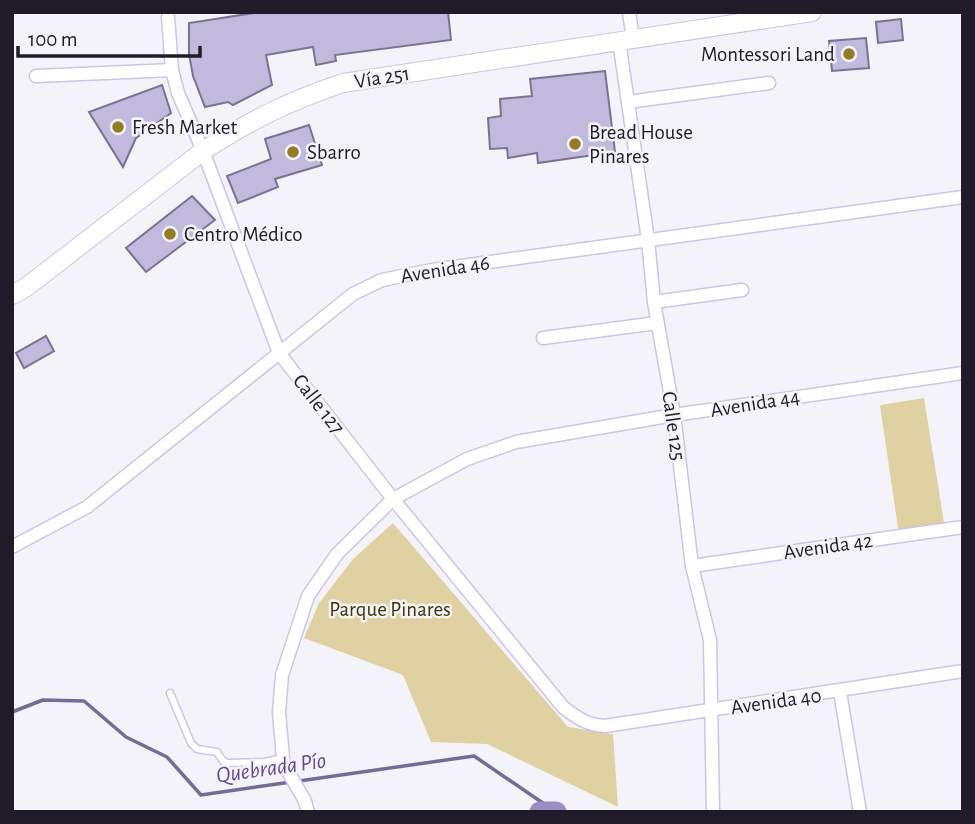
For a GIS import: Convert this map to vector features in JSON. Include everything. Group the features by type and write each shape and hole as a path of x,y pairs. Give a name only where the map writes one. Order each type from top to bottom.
{"main road":[{"name":"Vía 251","path":"12,295 25,288 233,131 282,105 343,83 813,12"}],"street":[{"name":"Calle 125","path":"629,12 626,40 628,102 657,323 674,415 692,566 710,640 713,812"},
{"name":"Calle 127","path":"168,17 172,69 178,93 204,151 279,353 393,499 563,707 590,725"},
{"path":"36,76 172,69"},
{"path":"628,102 769,83"},
{"name":"Avenida 46","path":"12,547 87,507 353,294 382,280 432,270 963,197"},
{"path":"654,302 742,290"},
{"path":"543,338 657,323"},
{"name":"Avenida 44","path":"285,763 279,712 282,675 308,596 337,554 393,499 467,459 516,442 674,415 963,373"},
{"name":"Avenida 42","path":"692,566 963,527"},
{"name":"Avenida 40","path":"590,725 613,725 963,671"},
{"path":"840,692 860,812"},
{"path":"285,763 306,800 308,812"}],"lane":[{"path":"170,694 191,743 197,749 217,752 223,761 228,763 285,763"}],"green space":[{"path":"924,398 945,529 899,535 880,405"},
{"name":"Parque Pinares","path":"393,523 568,727 613,734 618,807 487,744 431,742 403,675 304,638 319,603 353,559"}],"building":[{"path":"260,12 448,12 451,40 335,55 336,61 316,65 313,47 266,55 272,85 233,105 228,102 205,107 193,76 189,54 189,23"},
{"path":"901,19 903,40 878,43 876,22"},
{"name":"Montessori Land","path":"866,38 869,68 832,71 829,41"},
{"path":"605,71 615,152 538,163 537,153 508,158 507,148 490,149 488,118 501,116 500,99 532,96 530,79"},
{"path":"162,85 171,113 136,138 123,167 89,112"},
{"path":"309,125 322,165 275,179 278,187 238,203 227,176 271,159 265,139"},
{"name":"Centro Médico","path":"192,196 215,220 146,272 126,248"},
{"path":"46,336 54,351 24,368 16,353"}],"waterway":[{"name":"Quebrada Pío","path":"12,712 43,700 84,701 126,737 167,757 201,795 291,782"},
{"name":"Quebrada Pío","path":"299,781 474,756 553,810"},
{"path":"540,812 556,812"}],"place":[{"name":"Montessori Land","path":"849,54"},
{"name":"Fresh Market","path":"118,127"},
{"name":"Bread House Pinares","path":"575,144"},
{"name":"Sbarro","path":"293,152"},
{"name":"Centro Médico","path":"170,234"}]}
